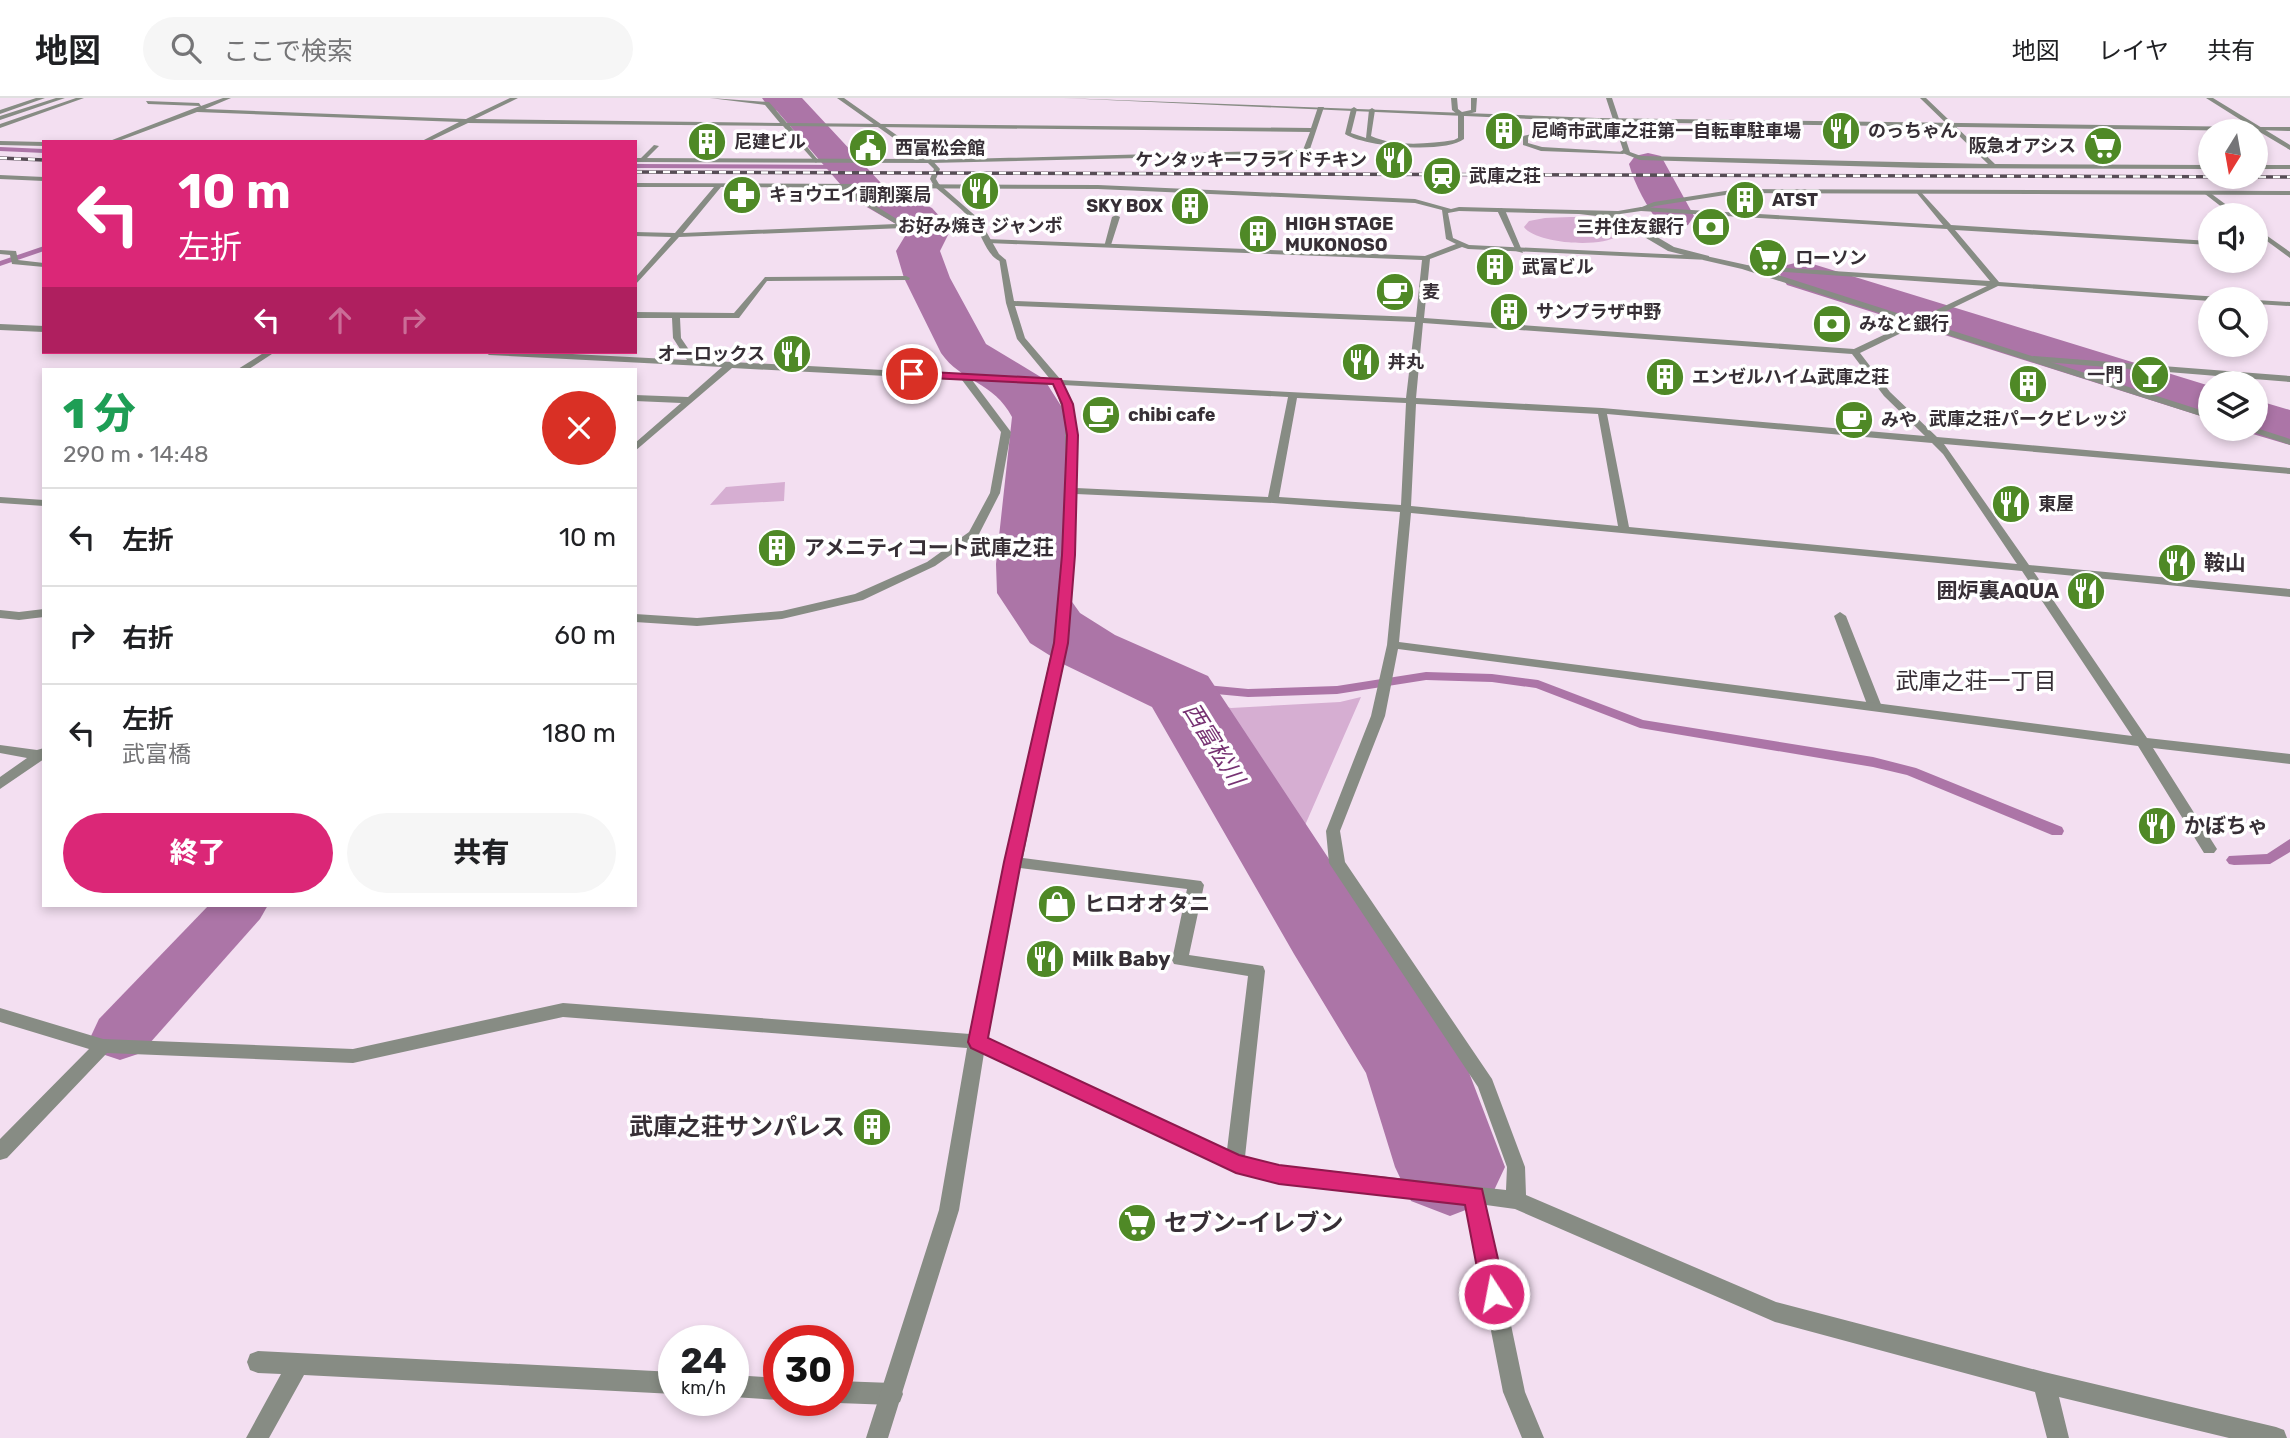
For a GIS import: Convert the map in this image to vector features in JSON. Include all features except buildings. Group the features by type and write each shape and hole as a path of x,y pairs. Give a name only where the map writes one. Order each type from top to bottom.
{"street":[{"path":"0,111 42,98"},
{"path":"0,118 61,98"},
{"path":"0,126 81,98"},
{"path":"115,140 228,98"},
{"path":"427,140 515,98"},
{"path":"712,98 767,103 816,161"},
{"path":"840,98 930,161 937,169 933,179 936,186 975,221 996,256 1002,260 1010,303 1024,344 1057,381 1068,404 1070,418 1071,491 1065,615 1061,643 1013,862 949,1210 877,1438"},
{"path":"1066,98 1616,121 2198,128"},
{"path":"639,160 930,161 1300,153 1306,152 1318,98"},
{"path":"1454,98 1455,110 1461,114 1474,111 1474,98"},
{"path":"1561,119 1563,129 1525,137 1525,144 1541,149 1627,152 1609,98"},
{"path":"1923,98 1993,166"},
{"path":"2209,98 2243,119"},
{"path":"148,102 208,105"},
{"path":"1354,109 1348,134 1355,138 1436,144 1461,139 1461,114"},
{"path":"197,110 467,121 1313,130"},
{"path":"1372,110 1368,137 1377,141"},
{"path":"2268,129 2290,129"},
{"path":"2268,135 2290,148"},
{"path":"0,143 42,144"},
{"path":"639,160 656,146"},
{"path":"1622,152 1640,158 1712,160 2198,167"},
{"path":"2268,167 2290,167"},
{"path":"0,177 42,179"},
{"path":"9,185 27,178"},
{"path":"637,185 1098,187 1402,200 1448,210 1618,213 1738,191 2290,193"},
{"path":"637,234 676,235 904,226 837,185"},
{"path":"637,281 719,186"},
{"path":"1919,192 1997,284"},
{"path":"2207,193 2220,203"},
{"path":"1653,207 1680,212 2198,242"},
{"path":"1448,210 1443,215 1448,235 1461,245"},
{"path":"1501,210 1520,251"},
{"path":"1579,212 1614,217 1671,248 1744,267 2198,412"},
{"path":"1107,245 1116,217"},
{"path":"1604,254 1624,251 1637,242 1632,227"},
{"path":"2268,239 2290,256"},
{"path":"988,241 1426,258 1461,245 1520,251 1706,258"},
{"path":"2268,247 2278,247"},
{"path":"0,251 13,253 15,262 42,265"},
{"path":"1426,258 1411,399 1406,509 1389,670 1385,692 1333,831 1337,863 1486,1084 1516,1167 1516,1200"},
{"path":"1744,267 2198,298"},
{"path":"637,315 736,316 765,279 906,278"},
{"path":"1010,303 1420,320 1855,352 1997,284"},
{"path":"2268,303 2290,304"},
{"path":"676,317 677,338 693,362"},
{"path":"0,327 42,329"},
{"path":"0,337 19,328"},
{"path":"1855,352 1887,394 1947,452 2143,742 2209,849"},
{"path":"245,368 268,354"},
{"path":"530,354 1602,411 2290,471"},
{"path":"2034,359 2290,379"},
{"path":"637,447 731,364"},
{"path":"637,618 697,622 782,615 859,597 931,565 974,534 995,493 1006,432 965,377"},
{"path":"1273,500 1293,393"},
{"path":"637,398 690,400"},
{"path":"1602,411 1624,530"},
{"path":"2268,435 2290,442"},
{"path":"1071,491 1406,509 2290,593"},
{"path":"0,500 42,503"},
{"path":"0,614 19,616 42,613"},
{"path":"1840,616 1875,707"},
{"path":"1393,645 2290,759"},
{"path":"0,749 42,753"},
{"path":"0,783 42,753"},
{"path":"1013,862 1196,884 1180,960 1257,971 1236,1163"},
{"path":"0,1015 103,1046 353,1056 563,1010 978,1042 1236,1163 1279,1174 1516,1200 1775,1312 2044,1383 2276,1438"},
{"path":"0,1152 103,1046"},
{"path":"1474,1196 1514,1392 1533,1438"},
{"path":"258,1362 658,1382"},
{"path":"257,1438 298,1364"},
{"path":"2044,1383 2058,1438"},
{"path":"854,1393 892,1394"}],"shaded area":[{"path":"1545,218 1596,219 1612,228 1617,236 1598,242 1569,242 1541,237 1524,227 1529,221"},
{"path":"785,482 784,501 710,505 726,487"},
{"path":"1361,697 1299,839 1215,704 1231,708 1340,702"}],"waterway":[{"name":"西富松川","path":"778,98 789,104 867,191 918,217 930,229 918,251 927,278 966,353 1025,390 1040,417 1029,564 1031,593 1055,628 1090,650 1181,692 1327,930 1414,1062 1450,1167"},
{"path":"0,149 42,151"},
{"path":"1648,164 1652,178 1674,216"},
{"path":"637,166 845,167"},
{"path":"0,264 42,249"},
{"path":"1803,275 2198,399"},
{"path":"2268,421 2290,428"},
{"path":"1133,671 1184,687 1248,693 1337,690 1426,676 1492,678 1538,684 1640,724 1873,762 1911,771 2057,831"},
{"path":"2234,860 2270,859 2290,844"},
{"path":"120,1036 239,907"}],"railway":[{"path":"0,158 42,160"},
{"path":"637,172 2290,177"}],"place":[{"name":"尼崎市武庫之荘第一自転車駐車場","path":"1504,131"},
{"name":"のっちゃん","path":"1841,131"},
{"name":"尼建ビル","path":"707,142"},
{"name":"阪急オアシス","path":"2103,146"},
{"name":"西富松会館","path":"868,148"},
{"name":"ケンタッキーフライドチキン","path":"1394,160"},
{"name":"武庫之荘","path":"1442,176"},
{"name":"お好み焼き ジャンボ","path":"980,191"},
{"name":"キョウエイ調剤薬局","path":"742,195"},
{"name":"ATST","path":"1745,200"},
{"name":"SKY BOX","path":"1190,206"},
{"name":"三井住友銀行","path":"1711,227"},
{"name":"HIGH STAGE MUKONOSO","path":"1258,234"},
{"name":"ローソン","path":"1768,258"},
{"name":"武富ビル","path":"1495,267"},
{"name":"麦","path":"1395,292"},
{"name":"サンプラザ中野","path":"1509,312"},
{"name":"みなと銀行","path":"1832,324"},
{"name":"オーロックス","path":"792,354"},
{"name":"丼丸","path":"1361,362"},
{"name":"一門","path":"2150,375"},
{"name":"エンゼルハイム武庫之荘","path":"1665,377"},
{"name":"武庫之荘パークビレッジ","path":"2028,384"},
{"name":"chibi cafe","path":"1101,415"},
{"name":"みや","path":"1854,420"},
{"name":"東屋","path":"2011,504"},
{"name":"アメニティコート武庫之荘","path":"777,548"},
{"name":"鞍山","path":"2177,563"},
{"name":"囲炉裏AQUA","path":"2086,591"},
{"name":"かぼちゃ","path":"2157,826"},
{"name":"ヒロオオタニ","path":"1057,904"},
{"name":"Milk Baby","path":"1045,959"},
{"name":"武庫之荘サンパレス","path":"872,1127"},
{"name":"セブン-イレブン","path":"1137,1223"}],"district":[{"name":"武庫之荘一丁目","path":"1976,681"}],"route":[{"path":"912,374 1057,381 1068,404 1072,435 1069,555 1061,643 1013,862 978,1042 1236,1163 1279,1174 1474,1196 1494,1294"}]}
